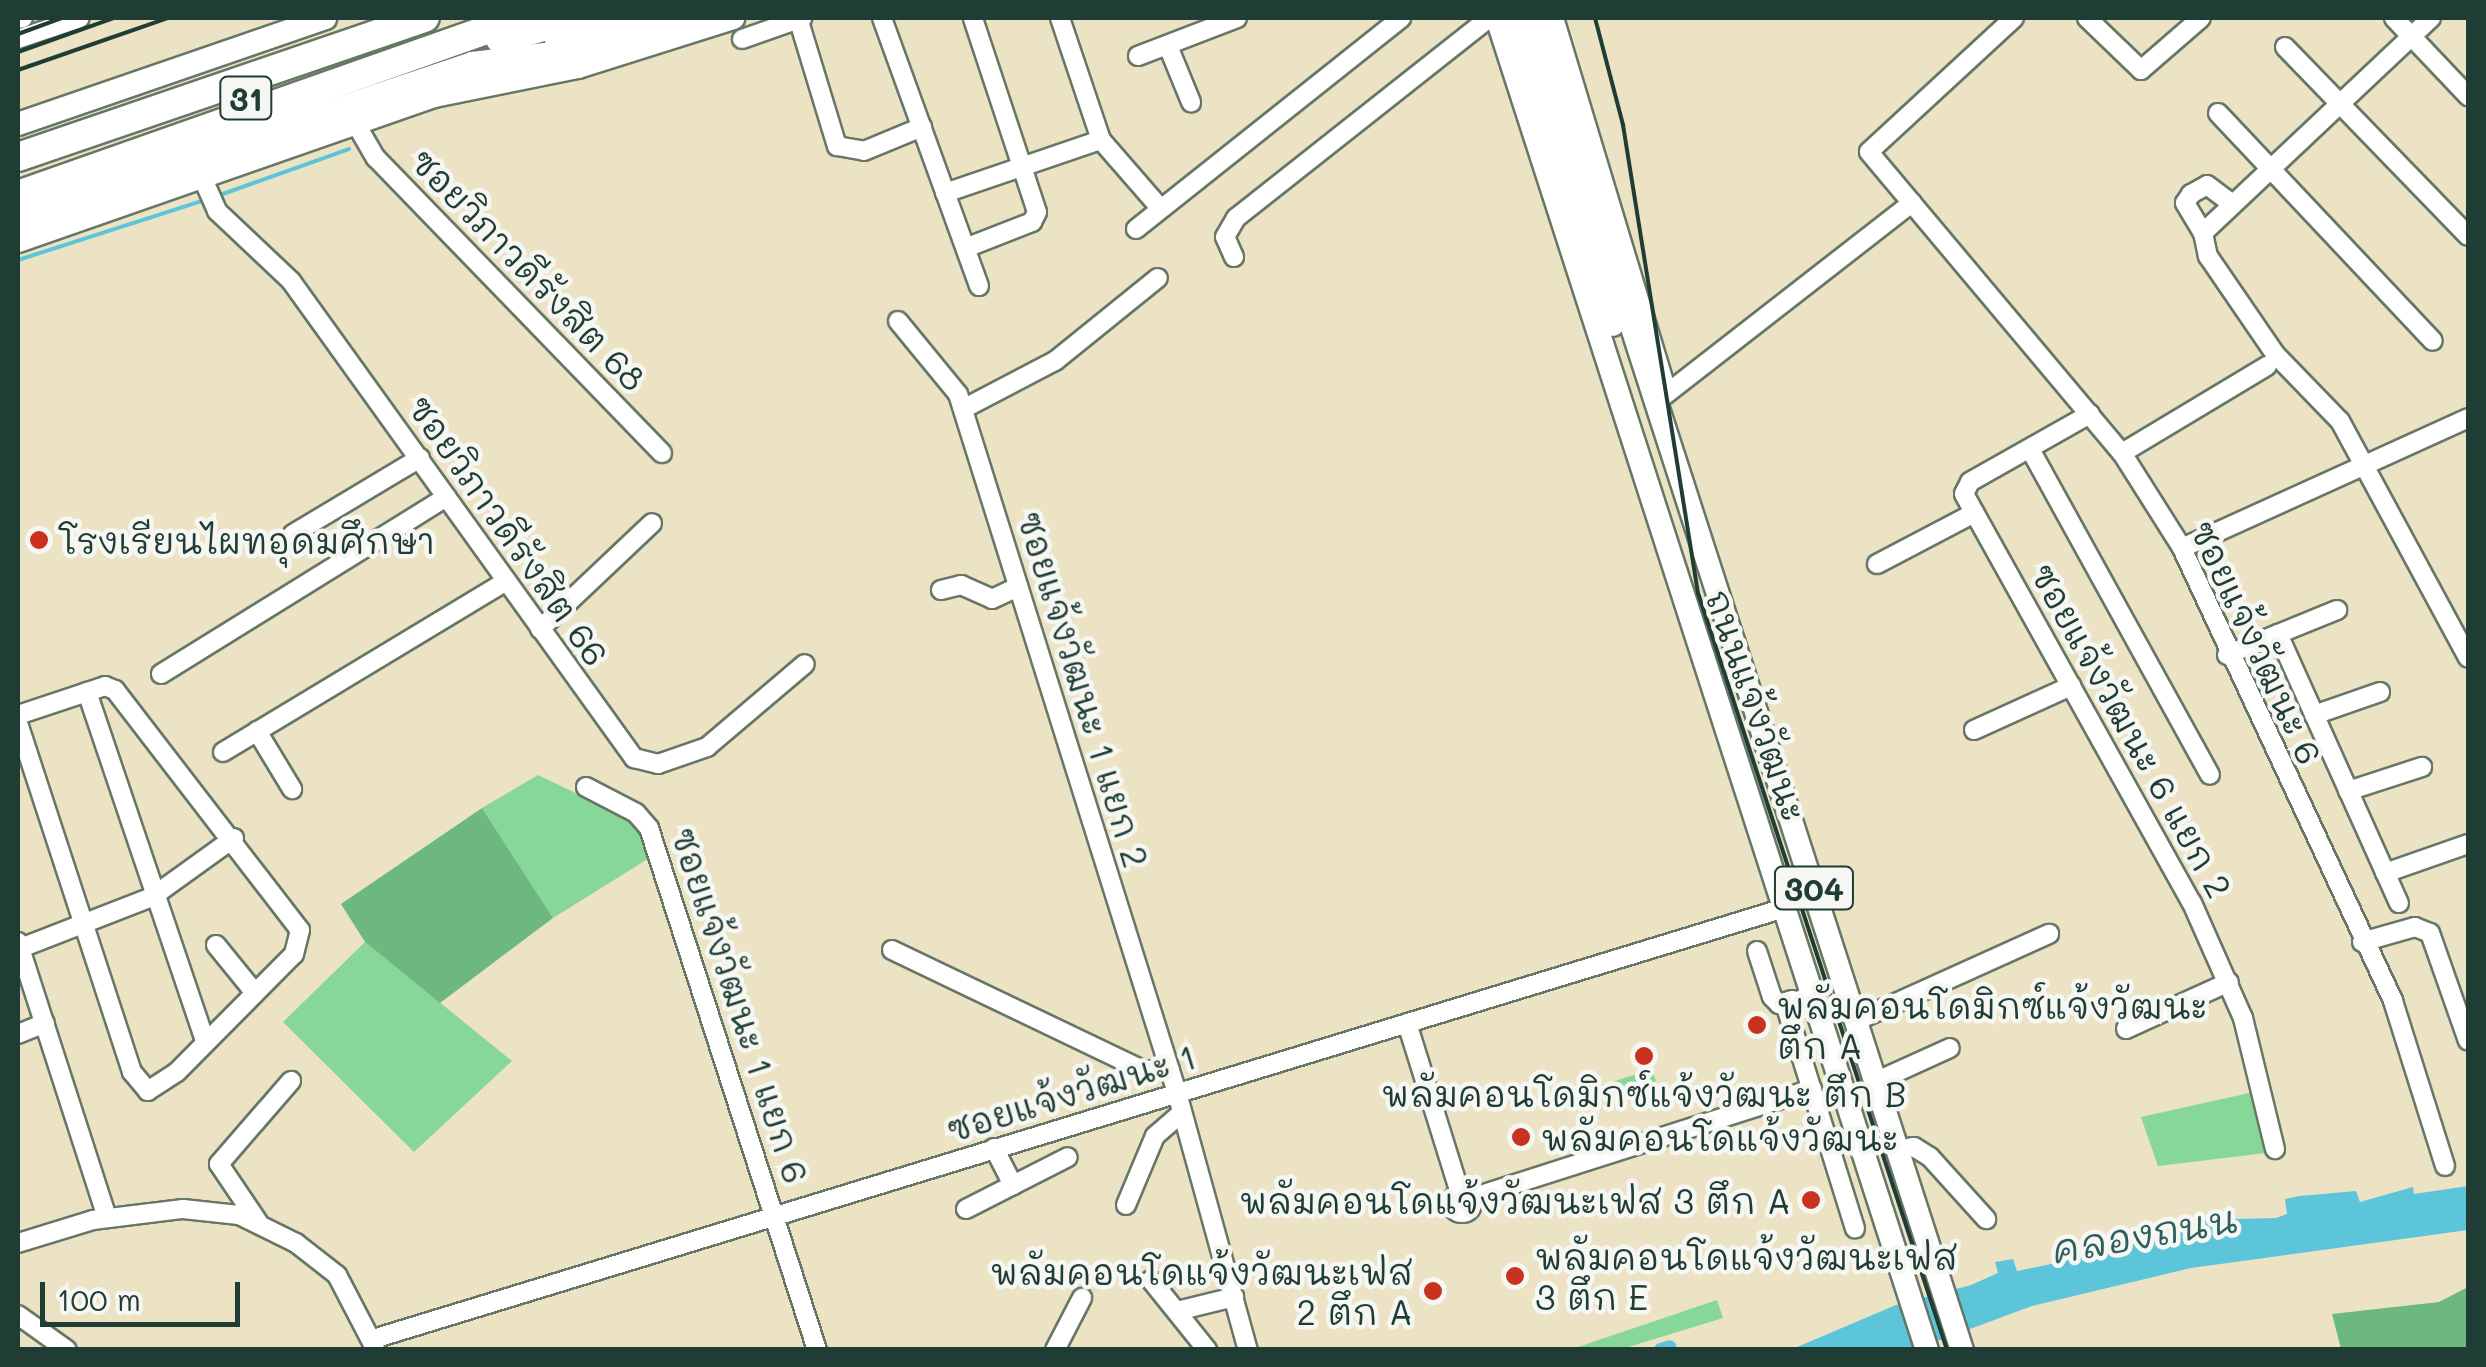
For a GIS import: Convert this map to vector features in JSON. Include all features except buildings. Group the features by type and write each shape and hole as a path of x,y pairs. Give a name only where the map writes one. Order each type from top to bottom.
{"highway":[{"path":"18,143 370,18"},
{"name":"31","path":"18,143 382,18"},
{"name":"31","path":"18,157 424,18"},
{"name":"31","path":"18,179 474,18"},
{"name":"31","path":"18,195 520,18"},
{"path":"404,60 575,18"},
{"path":"473,66 496,52 629,18"},
{"path":"18,219 473,66 584,52 699,18"}],"main road":[{"name":"31","path":"18,124 325,18"},
{"name":"ถนนแจ้งวัฒนะ","path":"1497,18 1816,992 1927,1350"},
{"name":"ถนนแจ้งวัฒนะ","path":"1515,18 1603,265 1668,430 1962,1350"},
{"name":"ถนนแจ้งวัฒนะ","path":"1532,18 1603,265 1632,426"},
{"name":"ถนนแจ้งวัฒนะ","path":"1552,18 1665,396 1668,430"},
{"name":"31","path":"18,241 208,192 356,124 453,91 737,28"}],"street":[{"path":"18,40 80,18"},
{"path":"737,28 800,18 837,146 864,151 922,127"},
{"path":"882,18 979,286"},
{"path":"968,247 1032,222 1037,198 973,18"},
{"path":"1060,18 1101,140 1161,208"},
{"path":"1138,56 1237,18"},
{"path":"1136,228 1402,18"},
{"path":"1234,257 1226,227 1488,18"},
{"name":"ซอยแจ้งวัฒนะ 6","path":"2014,18 1872,146 1874,159 2122,453 2182,548 2227,655 2392,1001 2445,1166"},
{"path":"2087,18 2141,70 2201,18"},
{"path":"2394,18 2468,96"},
{"path":"2203,233 2431,18"},
{"path":"1168,46 1191,102"},
{"path":"2285,47 2468,236"},
{"path":"2218,113 2433,341"},
{"name":"ซอยวิภาวดีรังสิต 68","path":"356,124 376,158 662,453"},
{"path":"945,194 1101,140"},
{"path":"2232,204 2207,185 2191,194 2185,204 2203,233 2215,268 2276,354 2340,421 2468,658"},
{"name":"ซอยวิภาวดีรังสิต 66","path":"208,192 291,282 619,741 648,765 728,734 765,692 806,664"},
{"path":"1665,396 1912,203"},
{"path":"963,410 1055,361 1158,278"},
{"name":"ซอยแจ้งวัฒนะ 1 แยก 2","path":"898,321 952,382 963,410 1177,1093 1248,1350"},
{"path":"2122,453 2267,366"},
{"path":"1877,564 1974,514 1964,494 1967,484 2090,414"},
{"path":"2182,548 2468,418"},
{"path":"2030,449 2210,775"},
{"path":"293,534 420,458"},
{"path":"161,674 447,497"},
{"name":"ซอยแจ้งวัฒนะ 6 แยก 2","path":"1974,514 2229,982 2263,1085 2275,1148"},
{"path":"540,628 652,523"},
{"path":"223,752 506,582"},
{"path":"941,590 962,586 992,599 1018,587"},
{"path":"2227,655 2338,610"},
{"path":"2278,634 2398,903"},
{"path":"1974,730 2071,686"},
{"path":"18,715 87,692 115,690 234,838 300,930 294,954 161,1086 139,1087 18,722"},
{"path":"87,692 152,897 205,1041"},
{"path":"2314,715 2380,692"},
{"path":"258,731 292,789"},
{"path":"2348,791 2422,767"},
{"name":"ซอยแจ้งวัฒนะ 1 แยก 6","path":"586,787 636,813 649,828 778,1219 817,1350"},
{"path":"108,1218 18,947 152,897 234,838"},
{"path":"2385,873 2468,844"},
{"name":"ซอยแจ้งวัฒนะ 1","path":"374,1344 994,1148 1788,907"},
{"path":"2362,942 2415,927 2430,933 2468,1041"},
{"path":"1856,1021 2049,934"},
{"path":"216,944 255,992"},
{"path":"892,950 1142,1070 1170,1070"},
{"path":"1757,951 1772,997 1779,1004 1816,992"},
{"path":"2126,1029 2229,982"},
{"path":"1792,1000 1787,1012 1855,1228"},
{"path":"18,1034 45,1023"},
{"path":"1406,1023 1465,1196 1812,1089"},
{"path":"1875,1082 1950,1048"},
{"path":"290,1081 218,1164 258,1222 337,1276 374,1344"},
{"path":"1126,1205 1155,1136 1181,1113"},
{"path":"1898,1150 1914,1147 1930,1157 1986,1220"},
{"path":"994,1148 1013,1186"},
{"path":"966,1210 1068,1157"},
{"path":"20,1240 108,1218 183,1209 258,1222"},
{"path":"1151,1280 1207,1350"},
{"path":"1177,1311 1234,1296"},
{"path":"1055,1350 1082,1298"},
{"path":"18,1315 67,1350"}],"green space":[{"path":"538,775 634,821 651,857 553,918 482,808"},
{"path":"482,808 553,918 440,1003 365,942 341,904"},
{"path":"365,942 512,1061 414,1152 283,1022"},
{"path":"1652,1069 1656,1081 1581,1106 1577,1093"},
{"path":"2254,1092 2266,1153 2158,1166 2141,1117"},
{"path":"2468,1287 2468,1349 2341,1349 2332,1314 2439,1302"},
{"path":"1717,1300 1723,1318 1622,1349 1572,1349"}],"water":[{"path":"2468,1186 2468,1230 2191,1268 2032,1306 1916,1349 1790,1350 1896,1305 1971,1285 1998,1273 1995,1262 2013,1259 2017,1271 2089,1256 2088,1246 2108,1240 2112,1249 2183,1231 2190,1220 2276,1218 2287,1214 2285,1199 2300,1196 2356,1191 2360,1202 2413,1187 2414,1194"}],"waterway":[{"path":"217,196 349,149"},
{"path":"18,260 208,199"},
{"path":"1661,1350 1670,1347"}],"railway":[{"path":"18,34 62,18"},
{"path":"18,52 114,18"},
{"path":"18,70 168,18"},
{"path":"1595,18 1623,125 1698,593 1947,1350"}],"place":[{"name":"โรงเรียนไผทอุดมศึกษา","path":"39,540"},
{"name":"พลัมคอนโดมิกซ์แจ้งวัฒนะ ตึก A","path":"1757,1025"},
{"name":"พลัมคอนโดมิกซ์แจ้งวัฒนะ ตึก B","path":"1644,1056"},
{"name":"พลัมคอนโดแจ้งวัฒนะ","path":"1521,1137"},
{"name":"พลัมคอนโดแจ้งวัฒนะเฟส 3 ตึก A","path":"1811,1200"},
{"name":"พลัมคอนโดแจ้งวัฒนะเฟส 3 ตึก E","path":"1515,1276"},
{"name":"พลัมคอนโดแจ้งวัฒนะเฟส 2 ตึก A","path":"1433,1291"}],"water label":[{"name":"คลองถนน","path":"2145,1234"}]}
